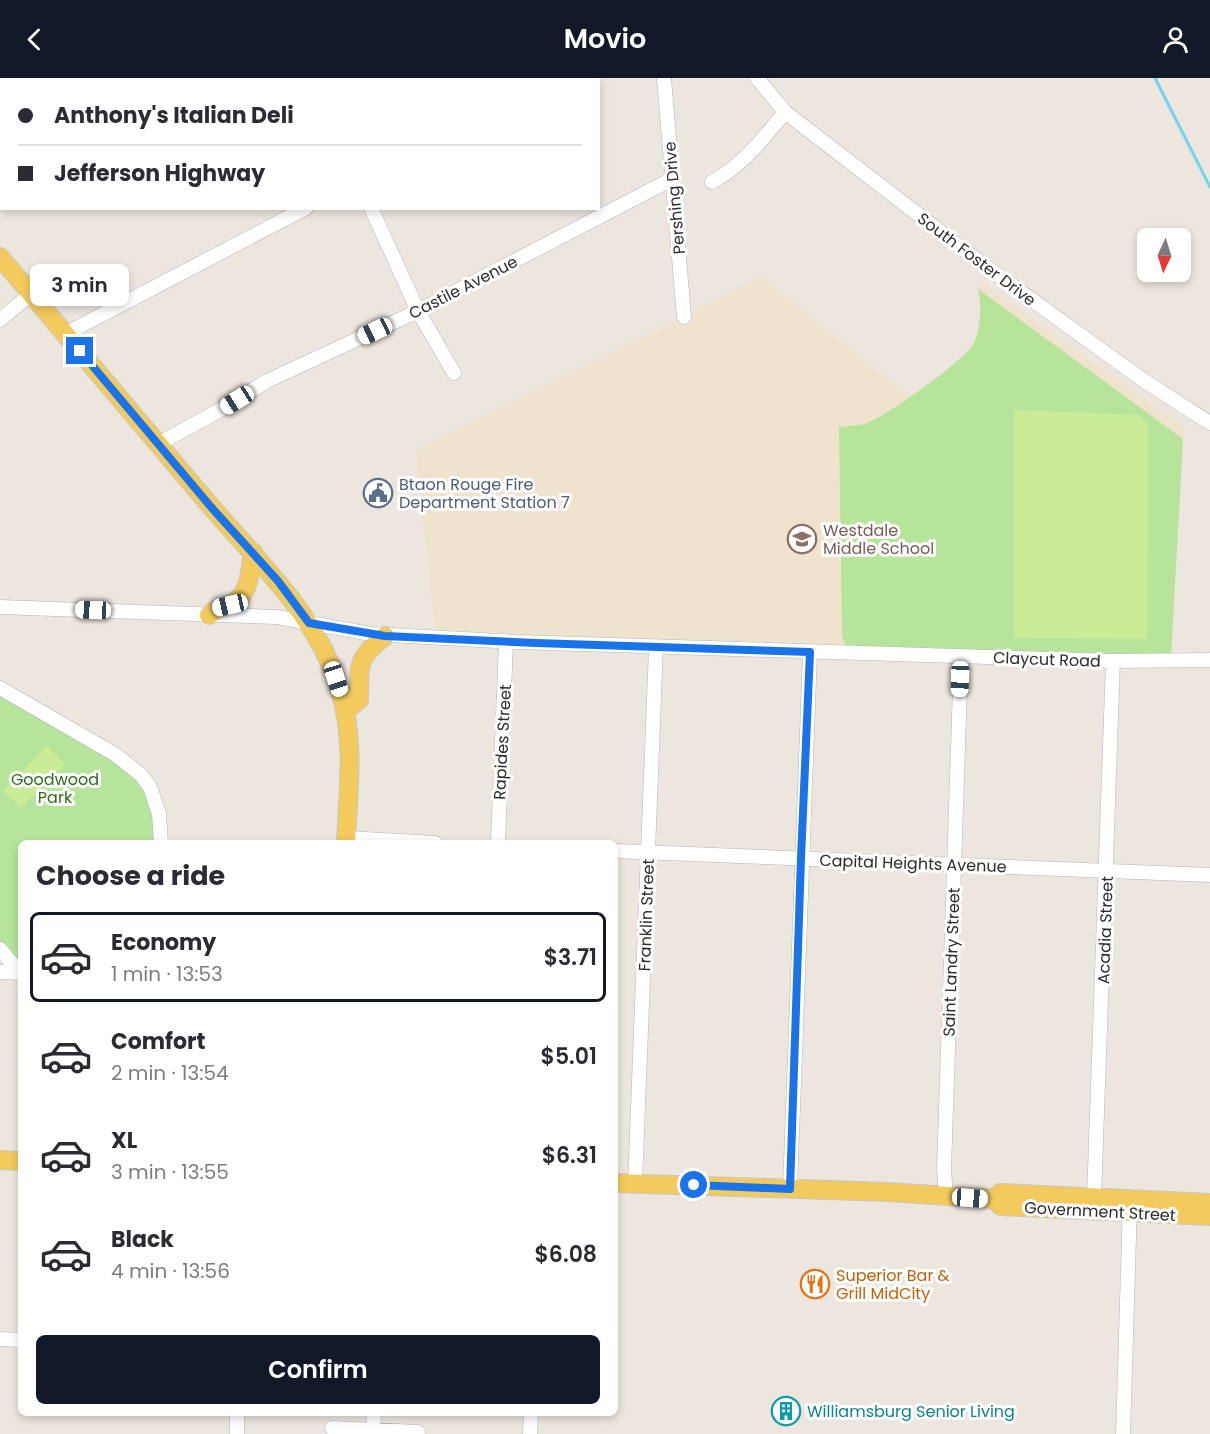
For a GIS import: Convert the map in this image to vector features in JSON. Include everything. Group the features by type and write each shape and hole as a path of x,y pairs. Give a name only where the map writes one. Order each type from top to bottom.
{"main road":[{"path":"0,257 278,581 309,623 331,665 345,711 350,754 346,840"},
{"path":"209,615 217,608 238,601 249,580 253,552"},
{"path":"345,711 359,700 361,660 367,650 385,636"},
{"path":"0,1160 18,1161"},
{"name":"Government Street","path":"618,1183 946,1196 993,1199 1000,1206 1048,1208 1210,1203"},
{"name":"Government Street","path":"993,1199 1000,1193 1094,1198 1130,1206 1210,1216"},
{"path":"1048,1208 1055,1204 1086,1206 1091,1204 1094,1198"}],"street":[{"name":"Pershing Drive","path":"664,78 684,317"},
{"name":"South Foster Drive","path":"757,78 785,112 981,263 1143,380 1210,423"},
{"path":"712,182 729,173 752,152 785,112"},
{"name":"Castile Avenue","path":"159,444 222,410 267,381 418,311 672,179"},
{"path":"65,334 302,210"},
{"path":"372,210 418,311 454,373"},
{"path":"0,320 31,294"},
{"name":"Claycut Road","path":"0,607 277,617 385,636 506,642 1113,661 1210,660"},
{"name":"Rapides Street","path":"498,840 506,642"},
{"name":"Franklin Street","path":"635,1183 656,647"},
{"path":"790,1189 810,652"},
{"name":"Saint Landry Street","path":"946,1196 944,1169 961,657"},
{"name":"Acadia Street","path":"1094,1198 1113,661"},
{"path":"0,688 116,755 141,776 150,787 159,814 161,840"},
{"name":"Capital Heights Avenue","path":"618,851 1210,875"},
{"path":"0,949 18,971"},
{"path":"0,972 18,973"},
{"path":"1123,1434 1130,1206"},
{"path":"0,1339 18,1340"},
{"path":"237,1416 237,1434"},
{"path":"373,1430 374,1416"},
{"path":"530,1434 531,1416"},
{"path":"332,1428 418,1432"}],"shaded area":[{"name":"Westdale Middle School","path":"761,276 909,396 930,383 973,345 979,323 981,302 978,289 983,283 1184,427 1171,656 506,637 435,629 416,450 684,317"}],"green space":[{"path":"978,289 1183,439 1171,656 847,647 842,637 839,427 864,424 890,410 925,387 968,351 974,343 979,323"},
{"path":"1014,410 1139,415 1148,424 1147,639 1014,638"},
{"name":"Goodwood Park","path":"0,694 59,726 125,769 150,798 157,840 18,840 18,960 0,943"},
{"path":"47,746 65,764 21,808 3,791"}],"waterway":[{"path":"1155,78 1210,187"}],"place":[{"name":"Btaon Rouge Fire Department Station 7","path":"378,493"},
{"name":"Westdale Middle School","path":"802,539"},
{"name":"Superior Bar & Grill MidCity","path":"815,1284"},
{"name":"Williamsburg Senior Living","path":"786,1411"}],"route":[{"path":"80,351 211,507 278,581 309,623 385,636 810,652 790,1189 694,1185"}]}
